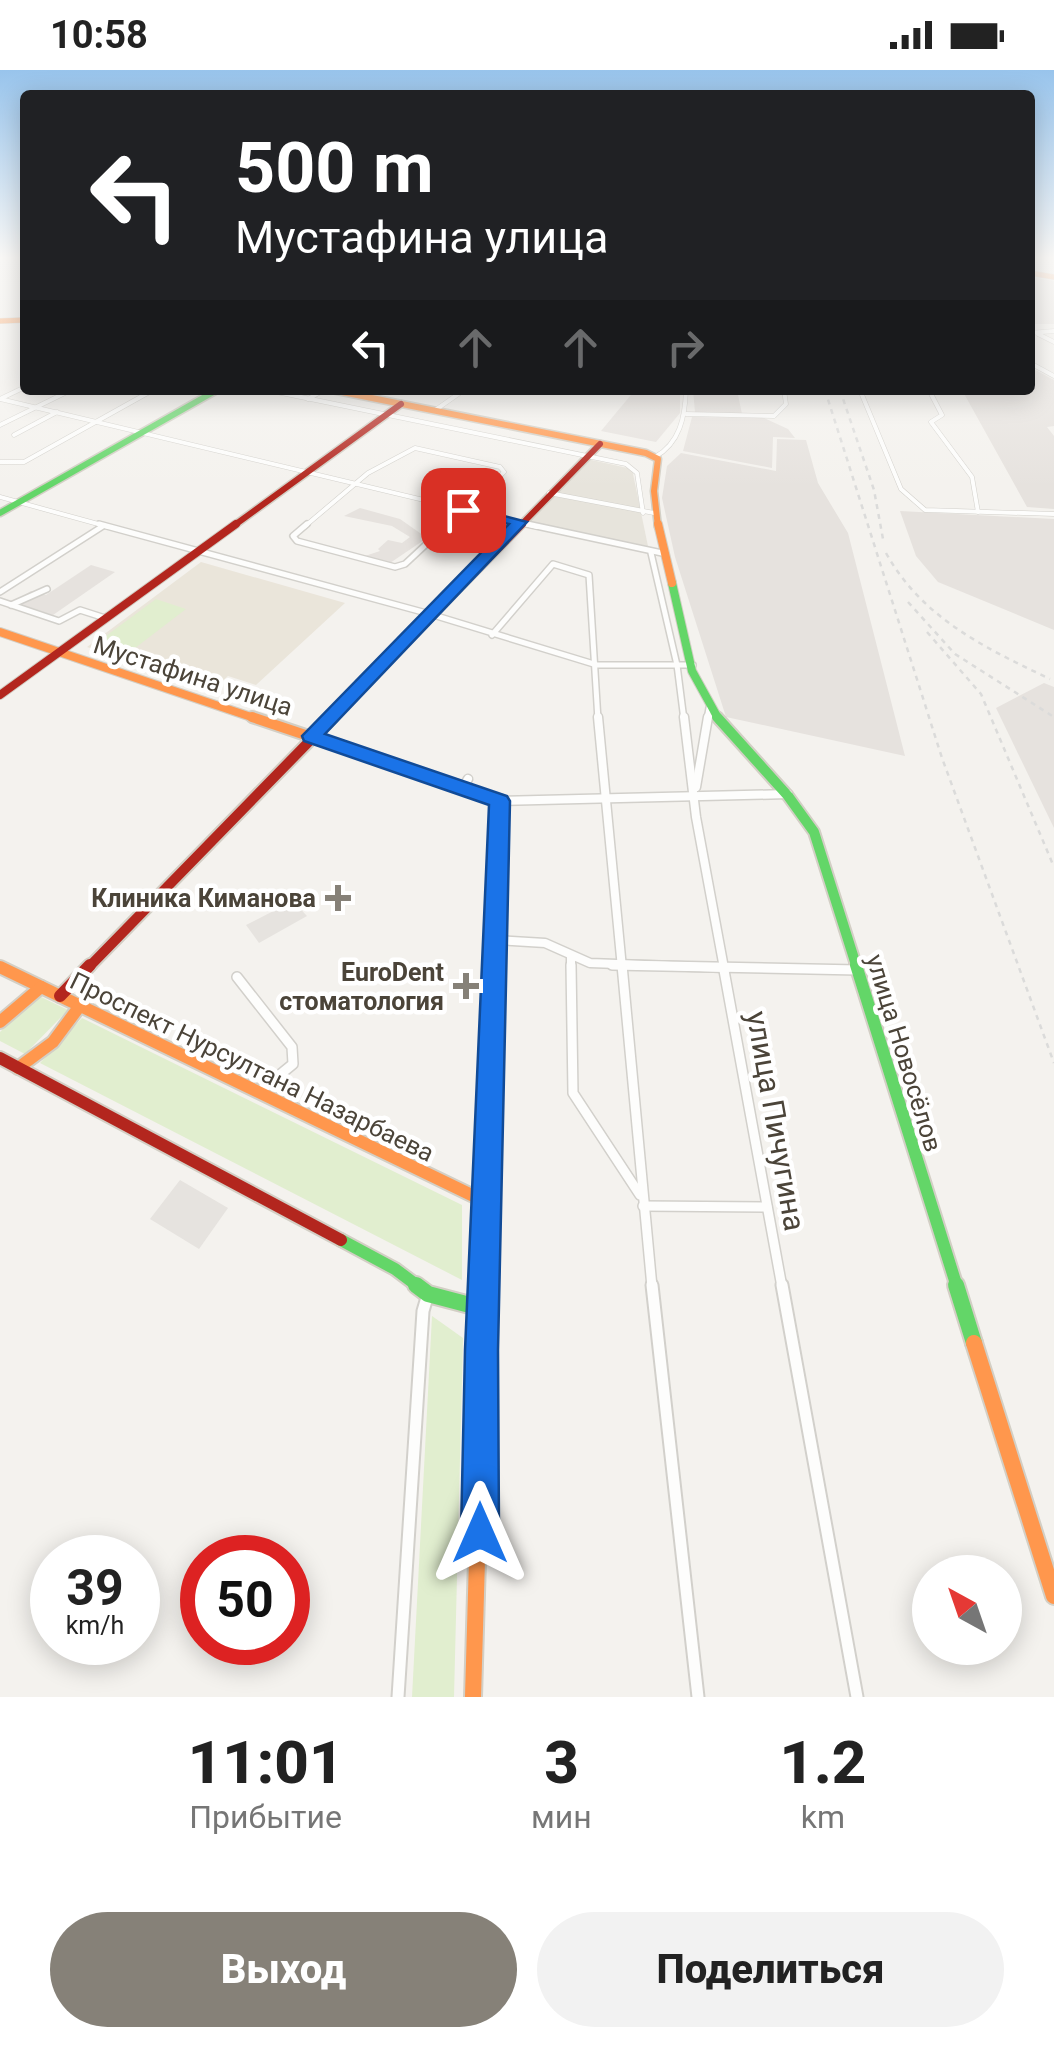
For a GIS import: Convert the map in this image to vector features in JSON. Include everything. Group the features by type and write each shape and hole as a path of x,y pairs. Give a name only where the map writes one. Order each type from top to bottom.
{"street":[{"path":"0,425 61,395"},
{"path":"0,462 24,462 145,395"},
{"path":"0,513 208,395"},
{"path":"290,395 634,468 646,488"},
{"path":"308,399 317,395"},
{"path":"354,395 655,457 670,448 686,414 686,395"},
{"path":"434,411 457,395"},
{"path":"686,414 774,416 786,404 785,395"},
{"path":"862,395 902,489 924,510 1054,514"},
{"path":"932,395 942,414 931,422 972,476 972,499 978,512"},
{"path":"0,399 657,553"},
{"path":"0,695 402,404"},
{"path":"14,434 57,412"},
{"path":"432,424 448,414"},
{"path":"60,996 600,444"},
{"path":"416,448 500,467 504,472 463,510 405,564 395,566 297,541 293,536 400,451 416,448"},
{"name":"улица Пичугина","path":"655,457 659,461 646,488 694,796 858,1697"},
{"path":"549,493 649,513"},
{"path":"0,497 430,614 597,665 693,665"},
{"path":"0,592 103,526"},
{"name":"улица Новосёлов","path":"657,553 709,708 788,794 814,832 1054,1596"},
{"path":"492,635 552,564 589,575 602,789 607,801 619,966 698,1697"},
{"path":"11,605 47,589"},
{"path":"0,601 59,621 80,610 105,618"},
{"name":"Мустафина улица","path":"0,632 466,784 500,801 788,794"},
{"path":"694,796 709,708"},
{"path":"473,1697 500,801"},
{"path":"497,940 545,942 571,957 619,966 858,970"},
{"path":"571,957 573,1093 643,1202"},
{"name":"Проспект Нурсултана Назарбаева","path":"0,968 486,1202"},
{"path":"236,976 292,1046 293,1064 260,1091"},
{"path":"0,1022 41,987"},
{"path":"18,1068 52,1042 79,1007"},
{"path":"0,1058 396,1269 428,1294 485,1309"},
{"path":"643,1202 766,1208"},
{"path":"398,1697 423,1311 428,1294"}],"shaded area":[{"path":"1035,370 1054,380 1054,426 1047,427 1054,436 1054,509 1027,507 965,395 1035,395"},
{"path":"631,395 680,395 680,413 656,442 601,431"},
{"path":"693,395 738,395 742,414 695,412"},
{"path":"692,417 764,418 788,429 795,438 773,437 772,468 683,451"},
{"path":"777,439 806,440 818,483 848,533 905,756 726,717 675,557 662,498 667,466 681,453 776,471"},
{"path":"587,459 632,469 649,551 524,522"},
{"path":"360,508 400,519 427,538 390,563 365,556 380,551 388,540 402,543 410,537 392,526 344,516"},
{"path":"900,511 1054,519 1054,630 938,582 916,556"},
{"path":"201,562 345,603 256,685 228,676 215,688 87,647"},
{"path":"91,565 115,572 53,615 13,602 31,591 46,595"},
{"path":"1044,683 1054,687 1054,828 996,708"},
{"path":"293,901 307,916 259,943 246,925"},
{"path":"180,1180 228,1208 199,1249 150,1219"}],"green space":[{"path":"156,599 186,609 126,655 95,644"},
{"path":"37,995 68,1010 25,1054 0,1041 0,1032"},
{"path":"82,1018 462,1205 462,1280 40,1063"},
{"path":"432,1316 463,1338 454,1697 412,1697"}],"railway":[{"path":"827,395 942,758 1054,1063"},
{"path":"842,395 874,490 883,539"},
{"path":"886,553 918,596 957,629 1050,679"},
{"path":"908,602 955,654 1054,717"},
{"path":"927,632 981,694 1054,867"}],"traffic: fast":[{"path":"0,513 208,395"},
{"path":"672,583 688,656 702,695 814,832 974,1343"},
{"path":"374,758 500,801 492,1059"},
{"path":"341,1240 395,1269 428,1294 485,1309"}],"traffic: slow":[{"path":"357,395 646,453 658,459 655,506 672,583"},
{"path":"0,632 374,758"},
{"path":"0,967 486,1202"},
{"path":"0,1022 41,987"},
{"path":"18,1068 53,1042 79,1007"},
{"path":"473,1697 492,1059"},
{"path":"974,1343 1054,1596"}],"traffic: jam":[{"path":"0,695 401,404"},
{"path":"60,996 600,444"},
{"path":"0,1058 341,1240"}],"place":[{"name":"Клиника Киманова","path":"338,898"},
{"name":"EuroDent стоматология","path":"466,986"}],"route":[{"path":"463,510 520,522 311,736 500,801 486,1202 480,1533"}]}
